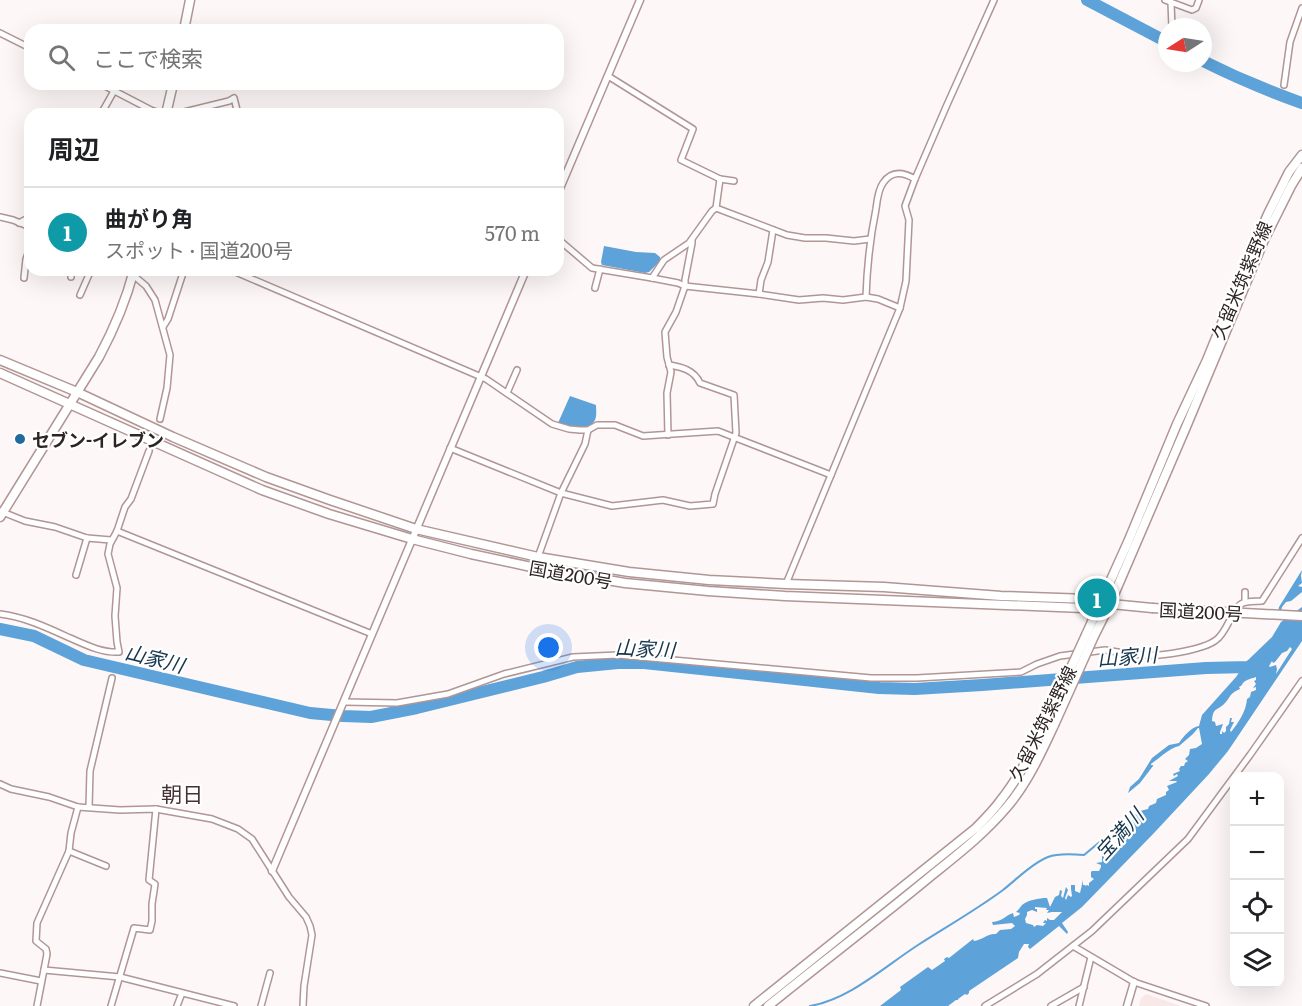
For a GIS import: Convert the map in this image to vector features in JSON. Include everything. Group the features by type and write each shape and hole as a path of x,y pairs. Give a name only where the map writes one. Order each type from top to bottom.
{"main road":[{"path":"185,24 190,0"},
{"path":"166,108 171,90"},
{"name":"久留米筑紫野線","path":"1105,604 1177,424 1208,360 1268,213 1289,172 1302,155"},
{"name":"久留米筑紫野線","path":"768,1006 982,834 1013,799 1038,759 1050,724 1182,438 1264,240 1302,168"},
{"path":"1,513 99,357 123,308 132,276"},
{"name":"国道200号","path":"0,360 266,477 416,529 538,557 629,572 709,580 1088,599 1105,604 1152,608 1302,616"},
{"name":"国道200号","path":"0,373 262,490 329,514 412,539 536,568 625,583 785,596 1083,608 1105,604"},
{"name":"久留米筑紫野線","path":"754,1006 976,828 1000,802 1050,724"}],"street":[{"path":"564,179 640,0"},
{"path":"786,584 900,309 906,281 909,220 905,206 945,107 994,0"},
{"path":"1171,18 1168,1 1192,10 1196,8 1199,0"},
{"path":"1284,85 1290,42 1302,8"},
{"path":"0,33 24,45"},
{"path":"608,76 693,129 681,160 720,179 734,181"},
{"path":"104,108 114,91 143,108"},
{"path":"200,108 234,98 236,108"},
{"path":"866,297 870,239 879,190 884,181 900,172 915,179"},
{"path":"652,278 664,261 692,240 716,208 720,179"},
{"path":"716,208 787,235 854,241 870,239"},
{"path":"0,217 24,225"},
{"path":"19,223 24,220"},
{"path":"759,294 761,280 768,262 773,230"},
{"path":"668,435 668,393 671,372 665,332 676,312 685,286 692,240"},
{"path":"564,244 592,268 685,286 799,300 824,298 843,300 866,297 878,299 900,309"},
{"path":"595,288 600,269"},
{"path":"80,295 88,276"},
{"path":"136,276 155,300 170,355 170,368 160,419"},
{"path":"163,327 168,320 182,276"},
{"path":"245,276 481,377 552,424 569,429 588,430 602,424 615,425 643,436 718,431 831,475"},
{"path":"272,871 523,276"},
{"path":"450,448 561,493 612,506 663,500 690,506 713,504 736,433 734,395 700,383 698,377 685,368 669,365"},
{"path":"507,393 517,370"},
{"path":"538,557 561,493 585,444 588,430"},
{"path":"0,614 40,625 99,650 119,652 115,615 117,588 108,554 111,540 117,531 125,507 131,499 149,450"},
{"path":"1,513 87,537 111,540"},
{"path":"117,531 372,634"},
{"path":"76,575 87,537"},
{"path":"345,702 397,703 448,694 504,674 573,657 618,655 872,678 917,678 1021,672 1060,656 1105,650 1151,656 1193,649 1217,640 1239,604 1262,601 1302,538"},
{"path":"1245,592 1245,602"},
{"path":"88,807 90,771 112,678"},
{"path":"985,1006 1037,974 1092,931 1188,839 1302,681"},
{"path":"0,784 78,807 120,810 156,809 212,819 238,829 252,839 310,926 312,935 303,1006"},
{"path":"37,1006 47,954 46,949 36,941 37,923 69,851 78,807"},
{"path":"111,1006 134,928 150,930 155,884 149,880 156,809"},
{"path":"69,851 106,866"},
{"path":"1073,946 1134,982 1206,1006"},
{"path":"1079,1006 1091,957"},
{"path":"44,970 120,977 234,1006"},
{"path":"0,973 41,981"},
{"path":"261,1006 270,973"},
{"path":"1127,1006 1134,982"},
{"path":"1051,1006 1084,987"},
{"path":"177,1006 182,993"}],"shaded area":[{"path":"1146,994 1181,1006 1139,1006 1141,998"}],"water":[{"path":"604,246 655,253 660,257 660,261 645,273 602,265"},
{"path":"570,396 596,405 596,418 592,424 578,427 558,423"},
{"path":"1302,570 1302,583 1298,586 1302,587 1302,592 1291,601 1286,602 1281,612 1278,612 1279,607"},
{"path":"1302,607 1302,641 1228,751 1154,833 1082,907 1062,923 1067,934 1059,926 1030,949 1029,944 1024,944 1018,958 948,1006 880,1006 901,990 900,987 928,967 932,970 973,939 974,941 996,934 1000,930 1011,929 1015,926 1012,923 993,925 992,922 999,921 1013,913 1014,917 1019,915 1020,913 1016,912 1024,903 1047,898 1050,907 1060,890 1063,898 1066,887 1068,890 1066,900 1068,895 1072,896 1071,885 1075,885 1075,891 1080,893 1083,880 1083,885 1089,886 1094,879 1091,877 1091,872 1099,871 1101,867 1096,863 1102,862 1104,855 1105,861 1110,854 1111,848 1108,843 1115,847 1122,839 1125,839 1123,837 1131,833 1113,833 1113,830 1129,823 1126,822 1128,820 1135,820 1135,814 1138,814 1139,818 1140,811 1156,803 1157,799 1166,795 1169,790 1167,786 1177,782 1169,781 1178,776 1173,774 1180,771 1181,766 1188,761 1185,759 1190,749 1202,744 1199,728 1179,746 1151,764 1153,766 1140,783 1128,793 1130,787 1139,779 1152,758 1169,745 1179,743 1190,730 1199,726 1202,715 1236,677 1246,662 1272,637 1281,622","holes":["1290,647 1292,649 1276,674 1276,665 1269,666","1256,677 1254,681 1256,684 1253,688 1256,687 1256,690 1251,692 1239,721 1231,732 1234,722 1231,722 1232,718 1230,718 1226,731 1220,734 1223,724 1216,726 1212,721 1214,712 1226,703 1247,680","1035,907 1047,908 1046,910 1049,910 1047,913 1062,912 1054,920 1047,918 1043,926 1034,927 1026,923 1025,919 1027,912 1032,910 1037,912"]}],"waterway":[{"path":"1087,0 1158,37"},
{"path":"1212,65 1252,84 1302,103"},
{"name":"山家川","path":"0,629 34,636 84,660 310,713 371,717 417,708 577,667 618,663 644,663 879,688 915,689 1248,667 1258,662"},
{"name":"宝満川","path":"810,1006 839,997 866,981 993,897 1042,860 1056,855 1084,855 1113,831"}],"tunnel":[{"path":"149,451 160,419"}],"place":[{"name":"セブン-イレブン","path":"20,439"},
{"name":"曲がり角","path":"1097,598"}],"district":[{"name":"朝日","path":"182,792"}]}
